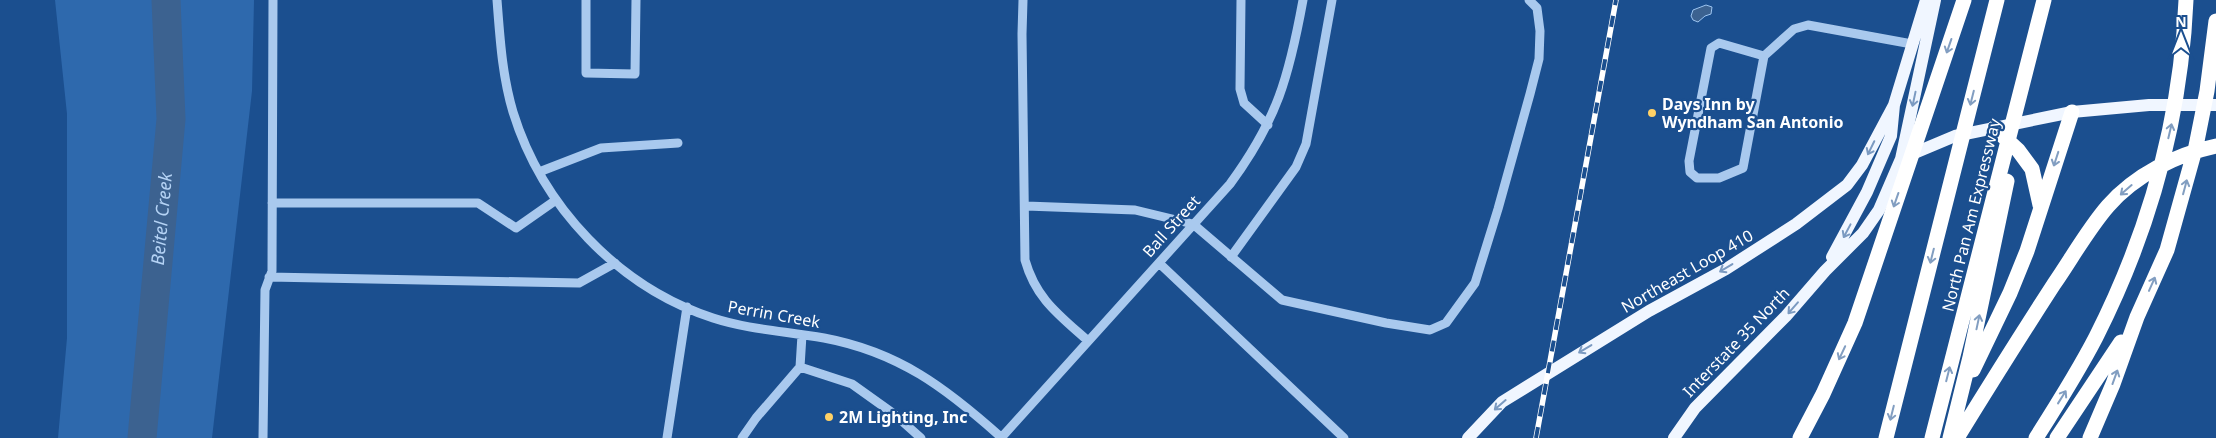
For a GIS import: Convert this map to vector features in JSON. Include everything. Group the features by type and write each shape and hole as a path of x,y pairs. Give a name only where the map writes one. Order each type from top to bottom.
{"highway":[{"path":"1800,438 1823,394 1855,323 1964,0"},
{"name":"North Pan Am Expressway","path":"1886,438 1997,0"},
{"path":"1950,438 1970,357 2045,0"},
{"name":"North Pan Am Expressway","path":"1932,438 2045,0"},
{"path":"2036,438 2072,381 2096,336 2137,245 2155,191 2171,128 2185,36 2186,0"},
{"path":"2090,438 2113,384 2137,317 2167,250 2196,146 2216,21"},
{"path":"1925,438 1968,381 2010,293 2026,252 2072,112"},
{"path":"1994,128 2018,150 2032,169 2040,207"},
{"path":"1957,438 2020,336 2086,235 2109,205 2132,184 2161,166 2193,151 2216,146"},
{"path":"2057,438 2082,403 2137,317"}],"main road":[{"name":"Interstate 35 North","path":"1825,271 1867,192 1891,136 1894,105 1926,0"},
{"name":"Interstate 35 North","path":"1674,438 1695,408 1786,316 1825,271 1863,233 1874,218 1901,159 1935,0"},
{"name":"Northeast Loop 410","path":"1468,438 1502,402 1649,311 1742,258 1796,224 1839,190 1862,165 1894,105"},
{"path":"1901,159 1955,136 2072,112 2149,105 2216,105"}],"street":[{"path":"263,438 264,290 272,271 273,0"},
{"name":"Perrin Creek","path":"497,0 506,80 522,135 539,172 556,200 577,226 615,263 652,290 712,317 743,327 854,345 883,355 911,368 938,384 963,403 1002,438"},
{"path":"586,0 586,73 635,74 636,0"},
{"path":"1023,0 1025,260 1031,280 1052,309 1088,341"},
{"path":"1241,0 1240,90 1244,103 1268,125"},
{"name":"Ball Street","path":"1002,438 1230,184 1248,159 1268,125 1288,75 1302,0"},
{"path":"1231,257 1296,167 1306,144 1332,0"},
{"path":"1026,206 1135,210 1193,224 1282,300 1430,330 1446,323 1475,283 1498,209 1538,59 1540,31 1537,8 1529,0"},
{"path":"1764,56 1720,43 1711,48 1689,161 1690,172 1697,178 1718,178 1743,168 1764,56 1794,29 1808,25 1912,44"},
{"path":"539,172 601,148 678,143"},
{"path":"272,203 478,203 516,228 556,200"},
{"path":"270,277 579,283 615,263"},
{"path":"1158,263 1344,438"},
{"path":"667,438 687,307"},
{"path":"742,438 756,418 800,367 802,336"},
{"path":"800,367 852,384 894,414 921,438"}],"shaded area":[{"path":"55,0 254,0 252,91 212,438 58,438 67,338 67,114"},
{"path":"1706,5 1712,7 1711,14 1698,22 1693,20 1691,16 1693,10"}],"waterway":[{"name":"Beitel Creek","path":"142,438 171,119 166,0"}],"railway":[{"path":"1536,438 1616,0"}],"place":[{"name":"Days Inn by Wyndham San Antonio","path":"1652,113"},
{"name":"2M Lighting, Inc","path":"829,417"}]}
